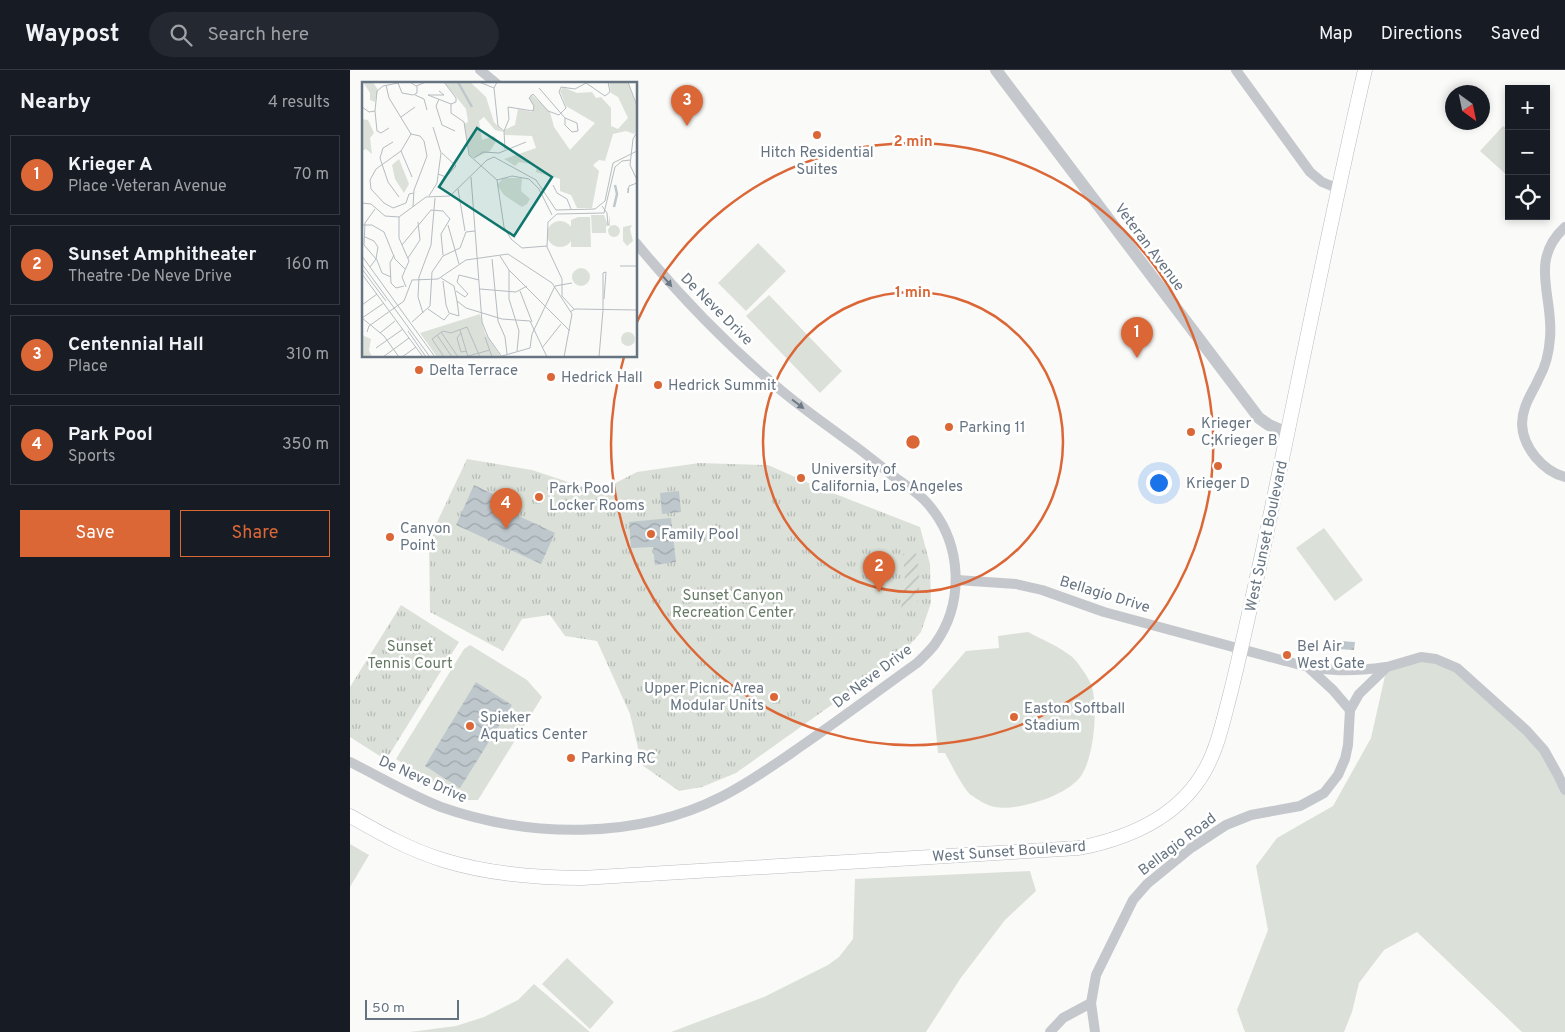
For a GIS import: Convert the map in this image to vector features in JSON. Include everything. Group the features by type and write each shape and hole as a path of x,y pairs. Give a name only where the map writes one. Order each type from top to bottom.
{"main road":[{"name":"West Sunset Boulevard","path":"350,816 412,849 442,860 511,875 542,878 598,878 1079,848 1112,841 1142,828 1177,805 1205,771 1219,739 1242,650 1338,189 1365,70"}],"street":[{"path":"480,70 495,82"},
{"name":"Veteran Avenue","path":"996,70 1259,418 1287,433"},
{"path":"1236,70 1310,172 1322,182 1338,189"},
{"path":"1565,227 1548,249 1544,274 1552,324 1549,352 1540,377 1524,406 1522,425 1527,443 1538,461 1557,475 1565,477"},
{"name":"De Neve Drive","path":"350,762 411,794 439,806 471,817 506,824 537,828 599,830 680,814 719,798 751,781 917,664 934,644 947,622 957,580 946,531 928,504 776,386 725,340 682,296 638,245"},
{"name":"Bellagio Drive","path":"957,580 1008,584 1042,590 1104,612 1309,668"},
{"path":"1309,668 1361,670 1387,667 1421,657 1436,659 1456,668 1527,731 1544,750 1565,790"},
{"path":"1309,668 1333,690 1350,710 1359,694 1387,667"},
{"name":"Bellagio Road","path":"1095,1032 1091,1003 1096,975 1133,900 1147,884 1191,848 1226,825 1251,815 1300,806 1324,793 1335,779 1345,760 1350,710"},
{"path":"1050,1032 1063,1018 1091,1003"}],"green space":[{"path":"1503,126 1505,128 1505,173 1480,151"},
{"path":"758,243 786,271 746,311 718,283"},
{"path":"769,295 842,371 820,393 746,316"},
{"name":"Sunset Canyon Recreation Center","path":"467,459 532,470 598,492 637,472 699,463 768,465 820,488 920,527 930,564 931,603 921,632 899,657 736,773 702,787 679,791 642,765 630,714 597,641 565,636 550,615 522,619 503,651 430,612 429,539"},
{"path":"1324,528 1363,580 1335,601 1296,548"},
{"path":"916,553 919,578 918,602 910,601 908,610 901,609 905,582 903,554"},
{"name":"Sunset Tennis Court","path":"401,605 459,642 386,760 350,737 350,687"},
{"name":"Easton Softball Stadium","path":"1028,632 1071,656 1089,680 1094,696 1095,708 1092,745 1081,776 1065,790 1054,796 1029,804 1005,808 995,807 985,804 971,795 961,782 945,753 938,753 932,690 966,651 999,648 998,636"},
{"name":"Spieker Aquatics Center","path":"470,645 527,680 542,697 478,800 461,800 396,759 464,649"},
{"path":"1414,658 1443,662 1523,726 1565,790 1565,1032 1522,1032 1417,932 1384,950 1359,983 1352,1012 1344,1032 1245,1032 1237,1010 1268,930 1256,866 1277,838 1333,806 1371,738 1387,667"},
{"path":"350,844 369,855 350,887"},
{"path":"1030,871 1036,891 1005,920 960,979 926,1032 671,1032 764,997 828,965 839,957 853,939 855,879"},
{"path":"567,958 614,1002 590,1029 542,984"},
{"path":"534,984 590,1032 410,1032 456,1026 484,1017 518,1000"}],"water":[{"path":"474,485 504,499 506,510 555,533 541,564 456,525"},
{"path":"679,491 681,512 662,514 660,493"},
{"name":"Family Pool","path":"671,518 676,562 655,565 653,547 631,548 629,522"},
{"path":"1337,641 1355,642 1354,650 1336,649"},
{"path":"476,682 512,705 460,788 425,766"}],"place":[{"name":"Centennial Hall","path":"687,126"},
{"name":"Hitch Residential Suites","path":"817,135"},
{"name":"Krieger A","path":"1137,358"},
{"name":"Delta Terrace","path":"419,370"},
{"name":"Hedrick Hall","path":"551,377"},
{"name":"Hedrick Summit","path":"658,385"},
{"name":"Parking 11","path":"949,427"},
{"name":"Krieger C;Krieger B","path":"1191,432"},
{"name":"Krieger D","path":"1218,466"},
{"name":"University of California, Los Angeles","path":"801,478"},
{"name":"Park Pool Locker Rooms","path":"539,497"},
{"name":"Park Pool","path":"506,529"},
{"name":"Family Pool","path":"651,534"},
{"name":"Canyon Point","path":"390,537"},
{"name":"Sunset Amphitheater","path":"879,592"},
{"name":"Bel Air West Gate","path":"1287,655"},
{"name":"Upper Picnic Area Modular Units","path":"774,697"},
{"name":"Easton Softball Stadium","path":"1014,717"},
{"name":"Spieker Aquatics Center","path":"470,726"},
{"name":"Parking RC","path":"571,758"}]}
